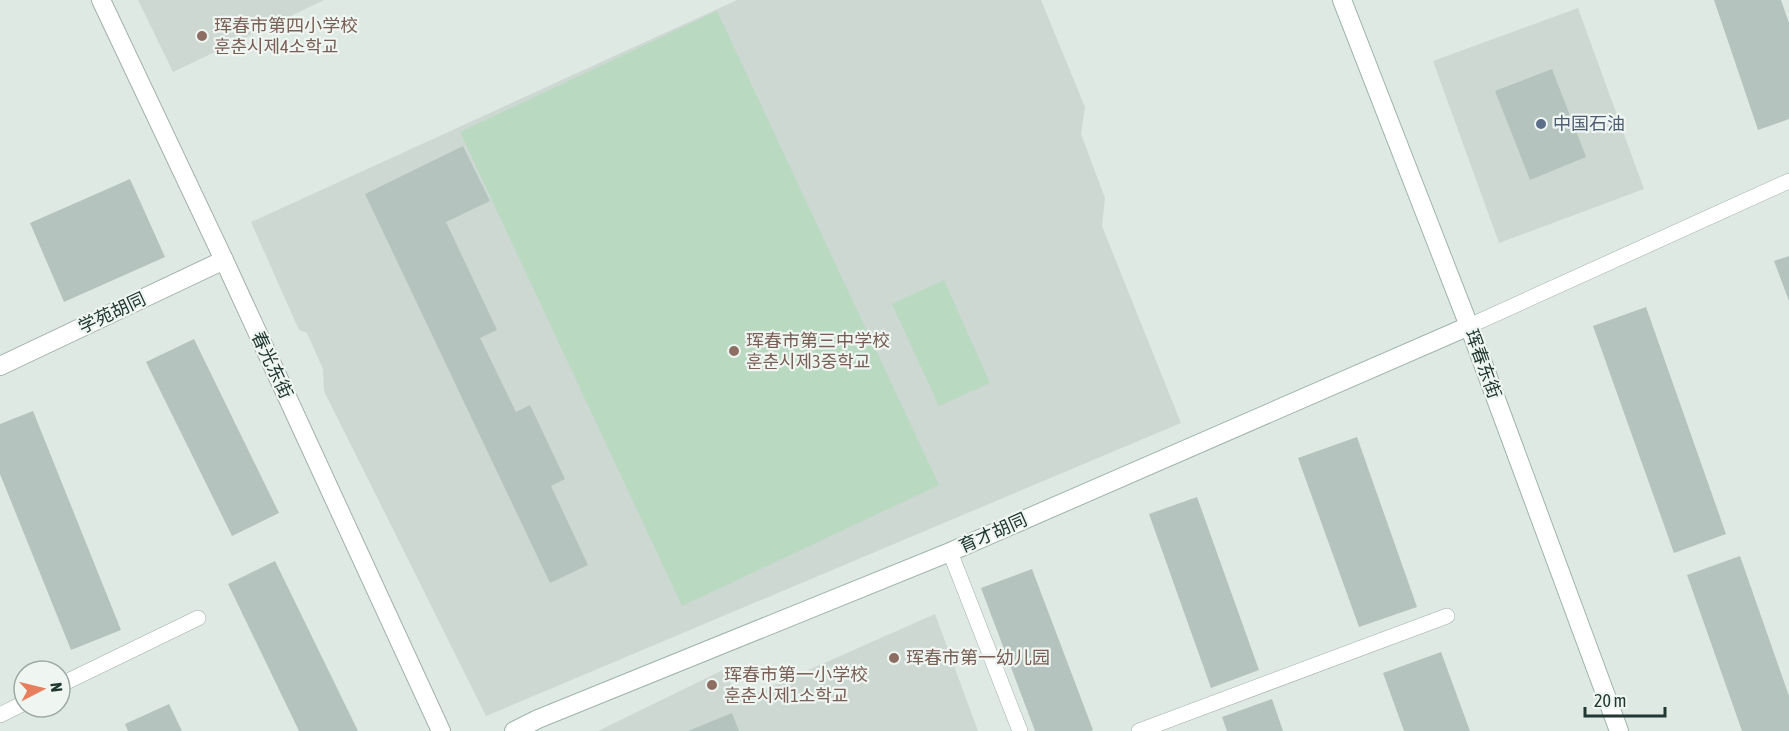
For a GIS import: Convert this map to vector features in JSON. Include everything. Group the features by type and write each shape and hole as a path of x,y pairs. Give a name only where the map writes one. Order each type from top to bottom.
{"street":[{"name":"春光东街","path":"101,0 224,260 441,731"},
{"name":"珲春东街","path":"1342,0 1469,326 1619,731"},
{"name":"学苑胡同","path":"0,366 224,260"},
{"name":"育才胡同","path":"514,731 538,719 950,552 1469,326"}],"lane":[{"path":"1469,326 1789,181"},
{"path":"950,552 1020,731"},
{"path":"1140,731 1447,616"},
{"path":"72,680 198,618"}],"shaded area":[{"name":"珲春市第四小学校 훈춘시제4소학교","path":"138,0 324,0 173,72"},
{"name":"珲春市第三中学校 훈춘시제3중학교","path":"737,0 1041,0 1085,107 1081,134 1105,198 1102,226 1181,423 486,716 324,391 323,369 307,333 299,330 251,222"},
{"path":"1578,8 1644,189 1499,243 1433,61"},
{"name":"珲春市第一幼儿园","path":"935,614 978,731 598,731 725,669 738,701"}],"green space":[{"path":"717,11 939,485 682,606 460,132"},
{"path":"944,280 990,383 939,406 892,304"}],"building":[{"path":"1714,0 1781,0 1789,23 1789,119 1758,130"},
{"name":"中国石油","path":"1552,69 1586,157 1530,180 1495,91"},
{"path":"463,146 490,201 446,222 497,330 480,338 516,412 530,405 565,479 551,486 588,565 550,583 365,194"},
{"path":"130,179 165,257 64,302 30,223"},
{"path":"1789,256 1789,301 1774,261"},
{"path":"1646,307 1726,534 1674,553 1593,326"},
{"path":"194,339 279,513 232,536 146,362"},
{"path":"33,411 121,630 71,650 0,474 0,424"},
{"path":"1357,437 1417,607 1359,627 1298,458"},
{"path":"1197,497 1259,670 1211,688 1149,514"},
{"path":"1740,556 1789,696 1789,731 1742,731 1687,575"},
{"path":"275,561 358,731 299,731 228,584"},
{"path":"1032,569 1093,730 1091,731 1035,731 981,588"},
{"path":"1441,652 1470,731 1404,731 1383,673"},
{"path":"1272,699 1283,731 1227,731 1222,717"},
{"path":"169,704 182,731 128,731 125,724"},
{"path":"732,713 739,731 688,731"}],"place":[{"name":"珲春市第四小学校 훈춘시제4소학교","path":"202,36"},
{"name":"中国石油","path":"1541,124"},
{"name":"珲春市第三中学校 훈춘시제3중학교","path":"734,351"},
{"name":"珲春市第一幼儿园","path":"894,658"},
{"name":"珲春市第一小学校 훈춘시제1소학교","path":"712,685"}]}
